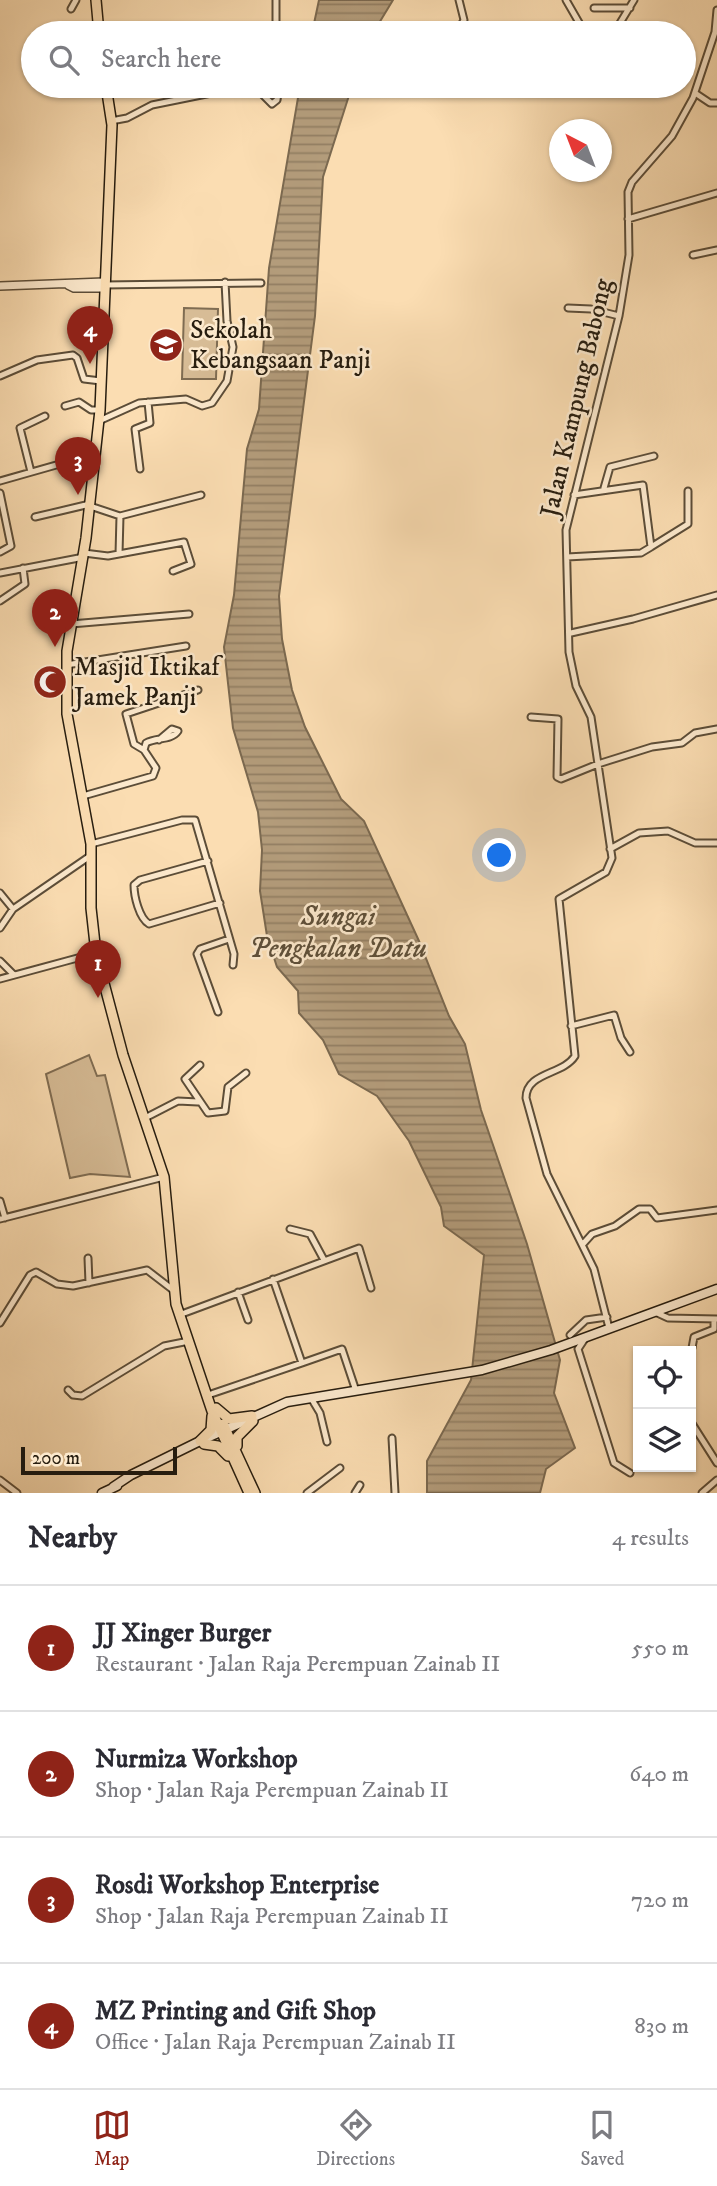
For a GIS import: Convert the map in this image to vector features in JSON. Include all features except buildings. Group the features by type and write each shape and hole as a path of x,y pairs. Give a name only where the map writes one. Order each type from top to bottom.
{"main road":[{"path":"96,0 98,21"},
{"path":"108,98 111,121 102,381 84,555 66,666 67,714 91,844 91,908 96,953 123,1055 164,1177 168,1196 173,1290 179,1315 214,1409 249,1493"},
{"path":"103,1493 224,1432 311,1398 458,1375 513,1362 717,1289"},
{"path":"189,1341 211,1394 214,1409 211,1430 202,1443"},
{"path":"214,1409 229,1419 253,1419"},
{"path":"238,1463 237,1437 253,1419"},
{"path":"202,1443 218,1446 238,1463 255,1493"}],"street":[{"path":"71,9 76,0"},
{"path":"276,0 276,21"},
{"path":"458,0 463,21"},
{"path":"566,0 578,21"},
{"path":"622,21 634,0"},
{"path":"594,8 630,8"},
{"name":"Jalan Kampung Babong","path":"696,90 715,32 717,10"},
{"path":"696,94 710,103 717,103"},
{"path":"111,121 127,118 152,105 187,98"},
{"name":"Jalan Kampung Babong","path":"610,849 591,717 576,686 569,652 571,633 566,530 619,316 629,255 628,192 632,182 672,136 692,98"},
{"path":"628,219 717,193"},
{"path":"692,254 717,250"},
{"path":"99,421 136,404 186,399 206,405 215,400 225,384 233,347 227,321 225,282"},
{"path":"0,286 68,285 74,288 261,282"},
{"path":"568,308 591,309 619,316"},
{"path":"0,376 37,360 73,355 77,358 83,379 102,381"},
{"path":"65,406 79,402 91,410 100,410"},
{"path":"140,469 135,429 150,423 148,402"},
{"path":"32,472 19,430 22,424 45,416"},
{"path":"0,481 96,454"},
{"path":"604,488 610,467 653,456"},
{"path":"574,495 604,488 643,485 651,547"},
{"path":"567,557 641,553 688,524 688,491"},
{"path":"0,493 11,544 9,549 0,552"},
{"path":"35,517 90,505 120,516 201,495"},
{"path":"119,554 120,516"},
{"path":"0,573 84,555 119,554 184,542 191,564 173,570"},
{"path":"0,601 24,584 23,568"},
{"path":"571,633 717,595"},
{"path":"71,624 189,614"},
{"path":"66,666 186,646"},
{"path":"83,796 153,776 156,768 144,750 134,744 126,714 198,690"},
{"path":"531,717 558,719 558,779 652,747 678,745 693,738 695,733 717,729"},
{"path":"144,750 148,741 159,740"},
{"path":"91,844 192,818 197,822 220,903 233,965"},
{"path":"609,1328 594,1269 547,1174 526,1098 526,1090 532,1082 570,1063 575,1056 559,899 606,872 612,858 610,849 639,833 668,831 694,843 717,843"},
{"path":"0,928 13,909 91,855"},
{"path":"208,861 140,880 134,885 135,893 144,921 149,925 220,903"},
{"path":"0,893 13,909"},
{"path":"218,1012 197,954 200,948 229,939"},
{"path":"0,979 96,953"},
{"path":"0,961 14,975"},
{"path":"571,1026 614,1016 621,1038 630,1052"},
{"path":"201,1065 185,1079 198,1102 208,1113 225,1111 228,1087 246,1073"},
{"path":"145,1118 178,1101 198,1102"},
{"path":"0,1201 2,1219 164,1177"},
{"path":"583,1244 592,1234 615,1226 645,1208 650,1209 657,1218 717,1210"},
{"path":"290,1229 310,1234 324,1261"},
{"path":"179,1315 359,1248 371,1288"},
{"path":"88,1258 89,1283"},
{"path":"0,1323 34,1272 57,1284 89,1283 146,1270 173,1290"},
{"path":"273,1279 302,1363"},
{"path":"238,1292 248,1320"},
{"path":"652,1311 668,1318 716,1319 714,1329 694,1337 692,1346"},
{"path":"570,1335 586,1320 607,1317"},
{"path":"583,1338 578,1349 614,1463 623,1471 630,1472"},
{"path":"68,1390 76,1396 82,1396 164,1346 189,1341"},
{"path":"211,1394 342,1349 356,1391"},
{"path":"311,1398 320,1413 327,1442"},
{"path":"696,1430 717,1462"},
{"path":"392,1438 395,1493"},
{"path":"307,1493 340,1468"},
{"path":"0,1480 17,1493"},
{"path":"702,1493 717,1480"},
{"path":"355,1493 360,1485"}],"shaded area":[{"path":"184,308 218,309 216,379 182,379"},
{"path":"89,1055 97,1076 105,1075 130,1177 90,1174 70,1178 46,1074"}],"water":[{"path":"319,0 393,0 380,21 315,21"},
{"name":"Sungai Pengkalan Datu","path":"298,98 348,98 323,177 315,316 279,596 282,639 292,690 305,727 341,799 364,821 419,941 449,1016 465,1044 481,1110 527,1244 560,1360 554,1393 575,1448 546,1469 540,1493 427,1493 427,1461 471,1380 484,1255 444,1226 441,1207 409,1141 377,1096 339,1074 323,1040 299,1013 298,991 277,967 267,936 260,891 262,850 258,812 233,728 224,647 234,595 247,449 259,409 269,268"}],"place":[{"name":"Sekolah Kebangsaan Panji","path":"166,345"},
{"name":"MZ Printing and Gift Shop","path":"90,364"},
{"name":"Rosdi Workshop Enterprise","path":"78,495"},
{"name":"Nurmiza Workshop","path":"55,647"},
{"name":"Masjid Iktikaf Jamek Panji","path":"50,682"},
{"name":"JJ Xinger Burger","path":"98,998"}]}
